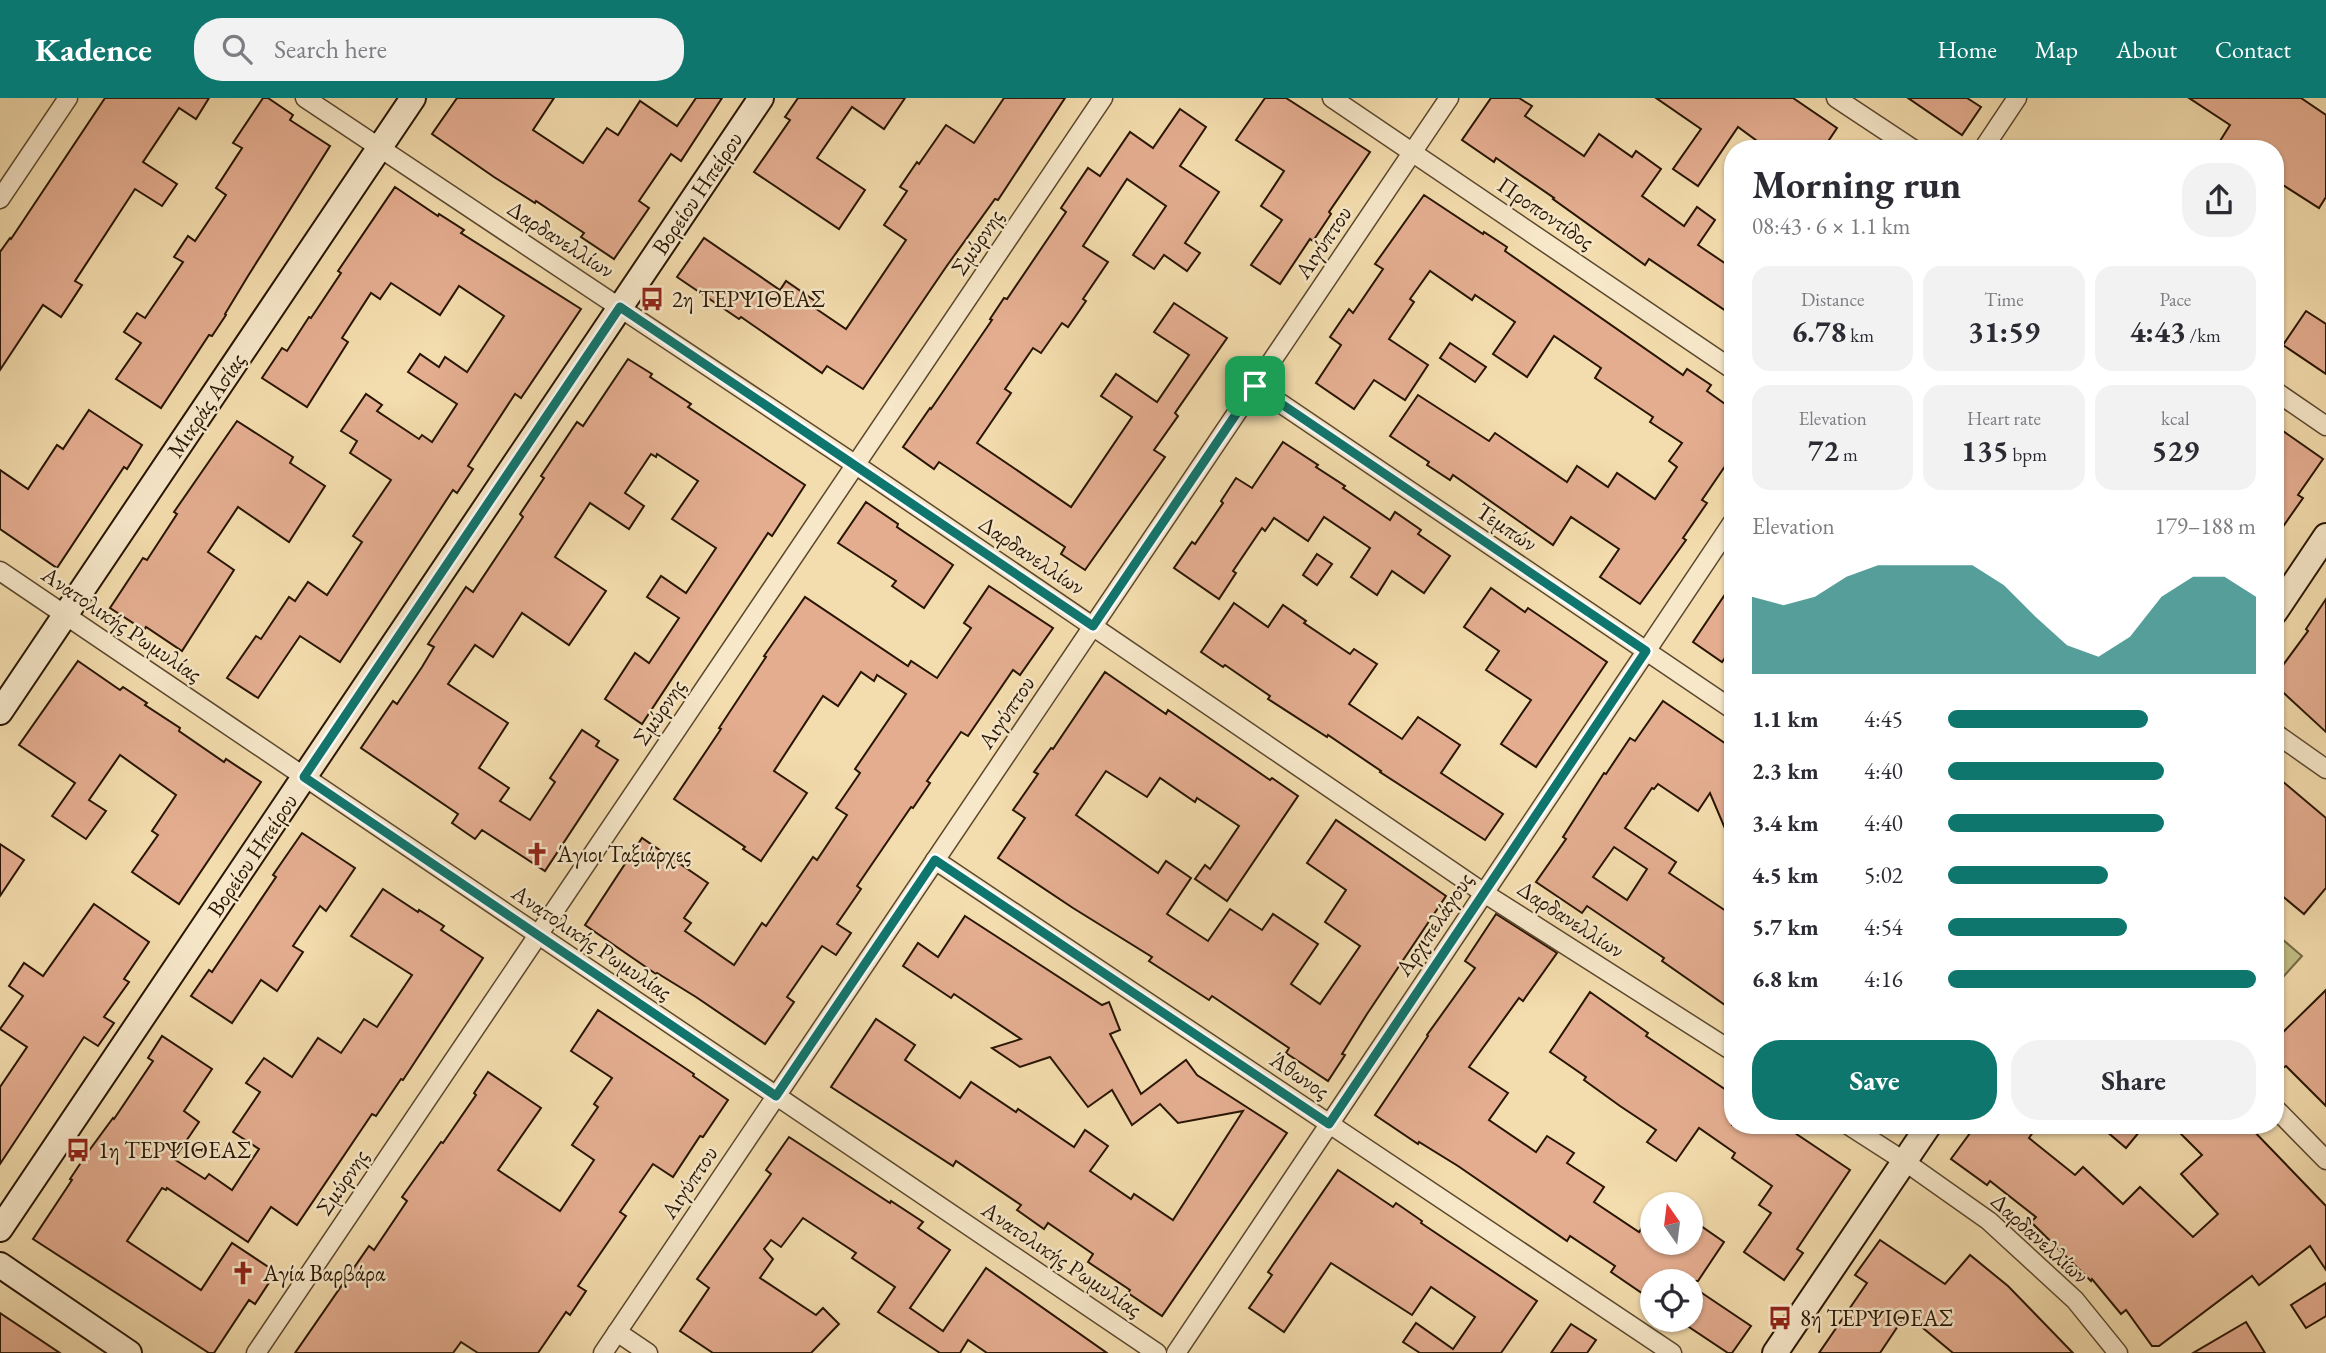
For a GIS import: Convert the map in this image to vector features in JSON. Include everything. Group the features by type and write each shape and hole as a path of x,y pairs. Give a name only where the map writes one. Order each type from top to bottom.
{"street":[{"path":"0,200 68,98"},
{"name":"Δαρδανελλίων","path":"305,98 856,464 1484,893 1724,1046"},
{"name":"Μικράς Ασίας","path":"0,712 413,98"},
{"name":"Βορείου Ηπείρου","path":"0,1229 761,98"},
{"name":"Σμύρνης","path":"256,1353 1103,98"},
{"name":"Προποντίδος","path":"1332,98 1724,364"},
{"name":"Αιγύπτου","path":"603,1353 1449,98"},
{"path":"1836,98 1899,140"},
{"path":"1989,140 2017,98"},
{"name":"Τεμπών","path":"1255,386 1724,704"},
{"path":"2284,397 2326,426"},
{"name":"Αρχιπελάγους","path":"1175,1353 1724,535"},
{"path":"2284,599 2326,536"},
{"name":"Ανατολικής Ρωμυλίας","path":"0,571 1157,1353"},
{"path":"2284,739 2326,769"},
{"name":"Άθωνος","path":"935,860 1672,1353"},
{"path":"2284,1117 2326,1160"},
{"name":"Δαρδανελλίων","path":"1862,1134 1989,1221 2074,1300 2118,1353"},
{"path":"1775,1353 1923,1134"},
{"path":"0,1265 129,1353"},
{"path":"617,1332 648,1353"}],"shaded area":[{"path":"2284,941 2302,956 2284,976"}],"building":[{"path":"105,98 209,98 196,119 179,108 143,162 177,184 162,206 135,189 75,281 82,285 61,317 43,305 0,370 0,252"},
{"path":"263,98 268,98 293,115 290,120 330,146 226,315 212,336 209,335 161,408 116,379 141,343 124,332 137,313 145,318 183,262 174,257 188,236 195,241 226,195 216,188 242,148 233,143"},
{"path":"457,98 554,98 533,130 583,163 607,128 618,135 640,101 677,126 696,98 722,98 681,161 671,154 639,201 649,208 614,259 581,237 584,233 494,177 432,134"},
{"path":"798,98 905,98 884,129 852,107 817,158 865,190 839,229 754,172 790,120 785,117"},
{"path":"1004,98 1065,98 998,200 995,199 946,267 863,389 827,366 822,373 677,277 704,238 780,290 786,281 815,301 812,306 846,329 906,240 884,225 907,191 900,187 917,162 919,164 946,125 974,143"},
{"path":"1265,98 1286,98 1370,152 1329,212 1331,214 1313,241 1310,239 1280,284 1251,265 1282,220 1261,206 1284,171 1236,140"},
{"path":"1491,98 1519,98 1532,106 1525,116 1584,156 1599,134 1632,157 1636,151 1661,169 1642,196 1684,226 1697,207 1715,220 1698,245 1724,263 1724,310 1649,259 1645,265 1496,158 1494,162 1462,140"},
{"path":"1656,98 1793,98 1837,128 1829,140 1756,140 1738,127 1729,140 1724,140 1724,148 1698,186 1673,169 1701,129"},
{"path":"1908,98 1967,98 1981,107 1962,135"},
{"path":"2189,98 2301,98 2326,115 2326,197 2319,208 2284,186 2284,140 2221,140 2230,125"},
{"path":"1180,109 1206,127 1180,166 1219,192 1185,243 1200,253 1187,271 1164,255 1154,269 1133,255 1166,206 1127,179 1083,246 1108,262 1083,299 1086,301 1068,327 1062,323 1041,353 1033,348 1005,389 1011,393 977,443 1071,507 1132,417 1101,396 1116,374 1157,402 1189,355 1154,332 1174,303 1227,338 1175,413 1178,416 1154,450 1165,457 1085,570 1061,554 1065,547 939,462 934,469 903,447 1066,212 1061,208 1088,168 1100,176 1130,132 1153,148"},
{"path":"395,187 464,230 461,233 581,309 521,398 515,394 468,466 473,469 457,493 453,490 340,662 300,636 258,698 227,678 256,636 261,639 289,597 295,601 308,582 327,595 362,542 353,536 391,480 350,453 357,441 341,431 366,394 382,405 377,411 419,439 422,435 432,442 457,404 408,372 420,354 439,367 445,357 467,372 504,316 459,286 440,315 391,283 380,299 371,293 342,338 348,342 307,407 262,378 282,348 287,351 309,317 311,318 341,273 338,271"},
{"path":"1424,195 1507,247 1505,251 1683,375 1687,369 1711,385 1707,391 1724,403 1724,468 1702,500 1707,503 1683,538 1686,540 1640,604 1600,577 1619,549 1571,517 1553,545 1453,475 1450,480 1427,465 1429,462 1390,436 1418,395 1489,441 1495,433 1567,482 1577,466 1608,487 1617,473 1655,499 1677,467 1669,461 1682,443 1650,422 1653,417 1595,378 1601,368 1554,336 1527,377 1493,354 1515,322 1475,295 1472,300 1430,271 1410,299 1414,302 1389,339 1428,365 1405,400 1374,380 1354,409 1316,383 1341,345 1330,337 1349,309 1353,313 1383,269 1375,264"},
{"path":"2306,311 2326,324 2326,374 2284,346"},
{"path":"1450,343 1486,367 1475,382 1440,358"},
{"path":"628,359 691,404 688,407 805,485 772,536 768,533 642,724 605,699 635,653 649,663 679,618 647,597 661,576 686,593 716,548 672,519 698,481 657,454 656,457 651,454 625,493 644,506 629,529 590,503 555,557 606,591 569,645 522,613 493,657 475,645 448,684 508,723 479,768 509,788 500,801 530,820 555,782 550,778 582,730 599,741 596,746 618,760 545,871 482,830 475,839 452,823 458,814 361,748 393,701 397,704 422,667 434,647 428,644 466,587 473,592 523,517 520,514 544,478 541,476 577,422 583,426"},
{"path":"89,410 142,445 127,469 124,467 57,568 0,529 0,470 28,489 57,445 63,449"},
{"path":"237,421 293,457 290,463 325,486 289,542 238,507 208,552 234,570 182,651 146,627 144,630 110,608 143,558 147,560 177,514 174,512"},
{"path":"2284,432 2323,459 2298,495 2303,498 2284,525"},
{"path":"1283,442 1390,520 1395,512 1421,530 1418,534 1450,556 1424,593 1392,571 1377,595 1351,577 1370,548 1324,517 1308,541 1274,518 1265,531 1262,528 1233,571 1236,573 1219,599 1174,568 1192,542 1195,544 1223,503 1221,501 1236,478 1252,488"},
{"path":"866,502 953,565 924,608 892,586 896,581 838,543"},
{"path":"1317,554 1332,564 1317,585 1303,575"},
{"path":"989,586 1053,628 1020,675 1013,670 968,736 961,732 927,781 930,783 857,886 861,889 837,924 851,933 836,955 822,946 787,997 794,1002 765,1044 585,925 642,838 708,883 684,918 691,923 685,931 734,965 762,923 766,926 813,857 817,860 847,815 836,808 860,773 855,769 906,694 877,675 874,681 861,672 838,706 823,696 774,771 807,793 761,861 743,849 745,847 674,799 721,729 719,728 766,657 764,656 805,597 908,666 911,661 937,678 971,628 964,623"},
{"path":"1491,588 1525,612 1528,608 1607,662 1536,767 1501,744 1531,700 1486,670 1499,651 1464,627"},
{"path":"1724,596 1724,659 1722,662 1693,642"},
{"path":"2326,599 2326,732 2284,693 2284,664 2308,631 2306,629"},
{"path":"1234,603 1268,627 1283,605 1306,621 1304,623 1350,654 1354,649 1377,664 1349,704 1402,739 1418,717 1460,745 1441,773 1503,814 1485,840 1328,735 1327,737 1268,699 1270,696 1225,665 1223,667 1201,652"},
{"path":"78,661 120,690 123,687 147,703 145,705 224,762 226,759 261,782 179,904 132,872 158,835 152,831 176,795 120,755 89,800 106,811 86,839 52,816 75,783 19,745"},
{"path":"1105,672 1166,714 1168,710 1270,780 1272,778 1298,796 1227,901 1195,879 1205,865 1210,869 1239,826 1197,798 1195,802 1160,778 1147,797 1106,771 1076,815 1158,873 1166,861 1191,878 1167,914 1208,941 1230,909 1262,930 1273,914 1318,944 1291,984 1320,1004 1360,946 1325,922 1346,890 1307,863 1336,820 1446,896 1367,1014 1328,1081 1286,1053 1289,1048 1212,996 1209,1000 1149,961 1152,957 998,858 1025,818 1013,810 1038,774 1034,772 1051,748 1053,749"},
{"path":"1663,701 1724,743 1724,826 1710,793 1698,811 1658,784 1652,788 1625,828 1676,862 1669,873 1724,910 1724,1004 1662,961 1664,958 1587,906 1582,913 1536,882 1566,839 1563,837 1604,773 1606,774 1630,738 1635,741","holes":["1614,847 1647,869 1627,900 1593,877"]},
{"path":"2284,783 2326,818 2326,888 2304,914 2284,897"},
{"path":"302,833 355,868 326,911 320,906 293,946 303,952 277,991 261,980 232,1023 191,996 209,970 212,972"},
{"path":"0,844 24,860 0,896"},
{"path":"383,889 444,926 441,930 483,958 403,1080 401,1079 376,1116 372,1114 297,1225 271,1207 248,1242 167,1188 162,1188 127,1241 201,1290 232,1243 276,1272 255,1304 249,1300 214,1353 209,1353 33,1239 88,1152 153,1061 148,1058 162,1036 212,1069 184,1111 199,1122 174,1159 205,1179 209,1174 232,1190 259,1149 233,1132 260,1092 246,1083 264,1058 292,1077 318,1038 341,1053 364,1019 377,1027 412,975 351,936"},
{"path":"94,904 149,942 124,979 129,982 104,1017 114,1023 98,1046 84,1037 0,1164 0,1087 27,1047 0,1029 23,996 9,986 24,963 43,976"},
{"path":"1496,914 1557,953 1523,1001 1519,998 1469,1067 1508,1093 1489,1120 1536,1152 1547,1136 1574,1153 1567,1163 1604,1187 1594,1202 1640,1231 1640,1255 1703,1255 1703,1227 1724,1242 1703,1274 1703,1269 1640,1269 1640,1292 1611,1272 1615,1266 1570,1236 1567,1241 1458,1166 1419,1142 1418,1144 1375,1115 1475,968 1465,961"},
{"path":"965,916 1102,1005 1109,1002 1120,1030 1110,1034 1141,1094 1186,1060 1197,1075 1287,1133 1162,1316 1128,1293 1130,1290 1088,1262 1093,1254 1048,1223 1044,1229 1017,1210 1021,1205 956,1161 953,1166 831,1087 876,1019 915,1045 905,1060 960,1098 971,1082 1016,1112 1018,1109 1074,1147 1085,1130 1108,1146 1090,1171 1131,1199 1134,1194 1173,1220 1243,1111 1178,1123 1160,1104 1132,1125 1112,1090 1088,1107 1050,1057 1020,1067 992,1048 1021,1039 954,994 951,998 903,966 918,943 938,957"},
{"path":"2326,990 2326,1106 2286,1066 2284,1067 2284,1031"},
{"path":"1590,992 1648,1033 1646,1036 1724,1089 1724,1134 1796,1134 1850,1170 1797,1249 1803,1253 1784,1280 1744,1252 1771,1213 1759,1205 1772,1186 1732,1158 1735,1153 1699,1128 1676,1161 1647,1142 1656,1130 1584,1080 1586,1077 1550,1052"},
{"path":"598,1010 728,1100 673,1177 653,1164 620,1212 626,1216 578,1286 586,1291 570,1315 566,1312 538,1353 478,1353 461,1342 453,1353 295,1353 369,1246 374,1250 407,1201 402,1197 441,1142 443,1143 476,1095 474,1093 488,1072 541,1108 498,1170 560,1211 594,1160 572,1145 598,1107 594,1104 612,1078 571,1051"},
{"path":"1969,1134 2032,1134 2029,1138 2075,1175 2083,1167 2123,1204 2140,1187 2193,1237 2218,1214 2181,1174 2202,1155 2181,1134 2257,1134 2326,1206 2326,1270 2310,1246 2259,1285 2252,1276 2159,1346 2152,1346 2126,1310 2121,1314 2092,1279 2091,1281 2031,1222 2036,1217 1990,1181 1987,1185 1951,1159"},
{"path":"2110,1134 2138,1134 2126,1148"},
{"path":"789,1137 923,1222 918,1228 950,1250 910,1308 943,1331 986,1268 1107,1353 987,1353 968,1340 960,1353 940,1353 878,1312 895,1287 852,1258 856,1253 803,1218 781,1247 771,1240 764,1249 773,1259 760,1278 816,1315 823,1308 839,1324 811,1353 713,1353 680,1331 709,1288 697,1279 771,1174 766,1170"},
{"path":"1338,1170 1393,1207 1396,1203 1422,1221 1421,1223 1537,1301 1501,1353 1420,1353 1403,1342 1416,1323 1453,1349 1475,1317 1431,1287 1412,1315 1331,1263 1284,1332 1249,1308 1272,1275 1268,1272"},
{"path":"1880,1240 1945,1284 1970,1255 2008,1286 2073,1353 1953,1353 1906,1314 1880,1353 1819,1353 1867,1283 1855,1275"},
{"path":"2326,1283 2326,1316 2306,1328 2291,1305"},
{"path":"1703,1294 1751,1326 1732,1353 1696,1332 1703,1332"},
{"path":"0,1313 60,1353 0,1353"},
{"path":"2246,1322 2265,1353 2193,1353"},
{"path":"1571,1324 1596,1340 1587,1353 1551,1353"}],"place":[{"name":"2η ΤΕΡΨΙΘΕΑΣ","path":"652,299"},
{"name":"Άγιοι Ταξιάρχες","path":"537,854"},
{"name":"1η ΤΕΡΨΙΘΕΑΣ","path":"78,1150"},
{"name":"Αγία Βαρβάρα","path":"243,1273"},
{"name":"8η ΤΕΡΨΙΘΕΑΣ","path":"1780,1318"}],"route":[{"path":"620,307 1093,626 1255,386 1646,651 1329,1124 935,860 776,1096 304,777 620,307"}]}
